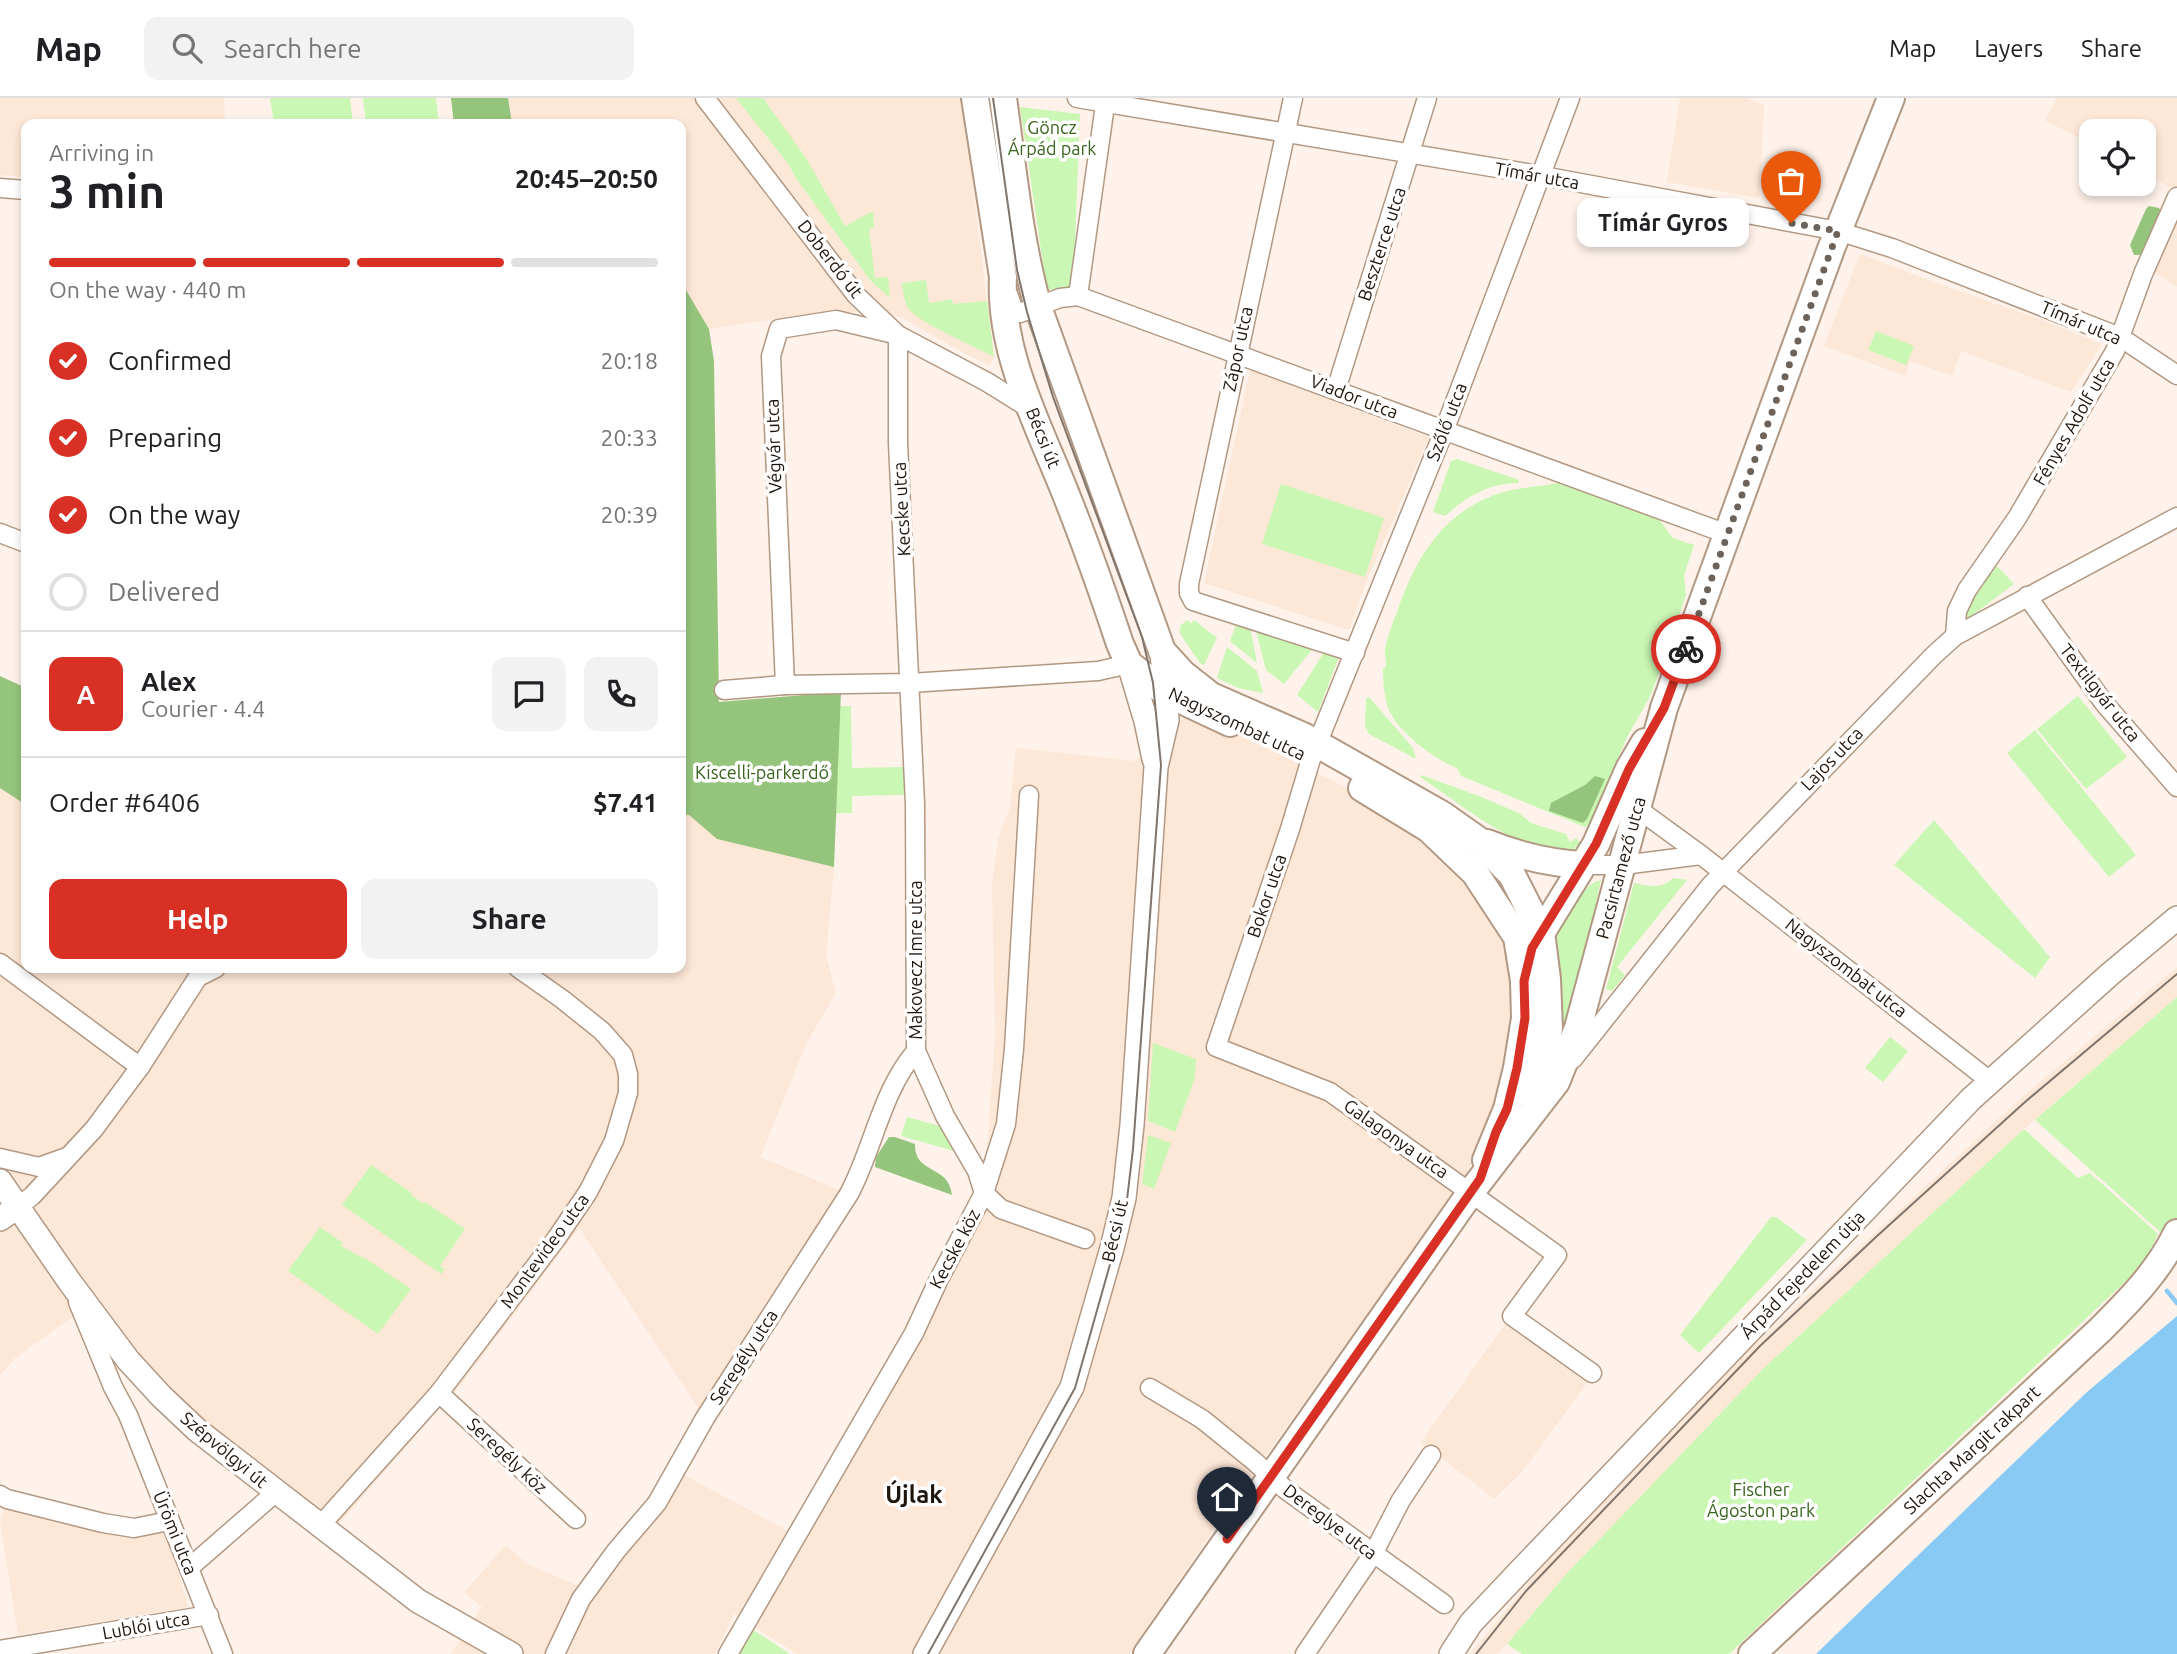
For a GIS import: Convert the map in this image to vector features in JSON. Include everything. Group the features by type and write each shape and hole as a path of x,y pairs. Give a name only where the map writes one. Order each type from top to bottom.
{"main road":[{"name":"Bécsi út","path":"975,98 1003,277 1002,301 1016,368 1129,664"},
{"name":"Bécsi út","path":"1003,98 1018,216 1027,268 1038,307 1162,651"},
{"name":"Pacsirtamező utca","path":"1577,1028 1664,708 1838,231 1891,98"},
{"name":"Nagyszombat utca","path":"1162,651 1183,674 1211,696 1315,752 1429,829 1455,852 1475,873 1517,937 1524,981"},
{"name":"Nagyszombat utca","path":"1129,664 1166,693 1191,706 1315,752 1406,793 1478,840 1542,861 1576,876"},
{"name":"Pacsirtamező utca","path":"1524,981 1532,948 1600,835 1629,769 1664,708"},
{"name":"Nagyszombat utca","path":"1478,840 1512,876 1541,933 1549,1013 1546,1047 1534,1097 1515,1135"},
{"name":"Lajos utca","path":"1476,1186 1507,1109 1517,1068 1525,1018 1524,981"},
{"name":"Lajos utca","path":"1146,1654 1476,1186 1556,1082 1577,1028"},
{"name":"Slachta Margit rakpart","path":"1752,1654 2100,1330 2146,1284 2164,1259 2177,1233"}],"street":[{"name":"Doberdó út","path":"705,98 856,295 898,335 987,382 1032,410"},
{"name":"Tímár utca","path":"1077,98 1542,176 1838,231 1892,248 2120,337 2177,375"},
{"name":"Zápor utca","path":"1293,98 1188,584 1189,593 1194,601 1356,653"},
{"name":"Beszterce utca","path":"1336,390 1427,98"},
{"name":"Szőlő utca","path":"1315,752 1444,431 1570,98"},
{"path":"1003,277 1016,313 1060,298 1078,296 1106,101"},
{"path":"0,188 21,190"},
{"name":"Fényes Adolf utca","path":"1955,636 1957,611 1966,590 2017,518 2115,351 2147,264 2177,197"},
{"name":"Viador utca","path":"1078,296 1727,534"},
{"name":"Végvár utca","path":"785,685 771,356 779,329 836,320 898,335"},
{"name":"Kecske utca","path":"898,335 898,443 910,683"},
{"path":"987,382 998,382 1016,368"},
{"name":"Lajos utca","path":"1556,1082 1654,954 1723,872 1887,702 1955,636 2177,517"},
{"path":"0,533 21,541"},
{"name":"Textilgyár utca","path":"2027,596 2104,704 2177,787"},
{"name":"Bécsi út","path":"925,1654 1072,1387 1124,1198 1132,1125 1156,767 1167,720 1162,651"},
{"path":"724,690 785,685 910,683 1098,671 1129,664"},
{"name":"Bécsi út","path":"1129,664 1144,711 1156,767"},
{"name":"Makovecz Imre utca","path":"910,683 915,804 916,1051 945,1116 977,1171 984,1193"},
{"path":"1167,720 1174,708 1191,706"},
{"name":"Bokor utca","path":"1216,1047 1315,752"},
{"name":"Kecske köz","path":"728,1654 914,1333 984,1193 1006,1124 1029,795"},
{"name":"Nagyszombat utca","path":"1638,808 1990,1081"},
{"name":"Nagyszombat utca","path":"1576,876 1623,865 1701,855"},
{"name":"Nagyszombat utca","path":"1576,876 1594,874 1623,865"},
{"name":"Árpád fejedelem útja","path":"1451,1654 1471,1623 1962,1108 2109,975 2177,918"},
{"path":"0,963 140,1067"},
{"path":"0,1219 32,1196 94,1129 140,1067 198,977 206,973"},
{"name":"Montevideo utca","path":"319,1527 439,1393 556,1239 588,1192 614,1141 628,1093 624,1055 602,1031 525,973"},
{"name":"Galagonya utca","path":"1216,1047 1331,1093 1476,1186 1557,1255 1511,1316 1592,1373"},
{"name":"Seregély utca","path":"555,1654 581,1599 657,1503 705,1418 849,1194 859,1176 895,1079 916,1051"},
{"path":"0,1158 38,1167 70,1156"},
{"name":"Szépvölgyi út","path":"0,1181 69,1281 142,1376 197,1430 418,1601 511,1654"},
{"path":"984,1193 1001,1209 1085,1239"},
{"name":"Ürömi utca","path":"69,1281 113,1387 126,1411 223,1654"},
{"path":"126,1411 130,1386 142,1376"},
{"name":"Dereglye utca","path":"1150,1388 1202,1419 1286,1490 1444,1604"},
{"name":"Seregély köz","path":"439,1393 576,1519"},
{"path":"1305,1654 1373,1554 1401,1500 1431,1455"},
{"path":"189,1568 275,1493"},
{"path":"0,1495 79,1517 134,1528 169,1521"},
{"name":"Lublói utca","path":"0,1650 69,1647 209,1615"}],"shaded area":[{"path":"0,98 224,98 225,119 21,119 21,177 0,175"},
{"path":"508,98 962,98 994,357 990,365 967,355 903,318 881,311 808,314 709,329 686,291 686,119 511,119"},
{"path":"1680,98 1746,98 1764,105 1759,198 1667,182"},
{"path":"2057,98 2177,98 2177,192 2156,179 2156,119 2079,119 2079,137 2045,121"},
{"path":"2177,215 2177,287 2154,272 2152,267"},
{"path":"1860,254 2102,344 2071,392 1961,351 1952,376 1910,361 1905,376 1824,346"},
{"path":"1250,370 1429,437 1365,585 1349,630 1204,583"},
{"path":"1190,712 1301,764 1377,805 1474,881 1514,946 1512,1054 1481,1147 1455,1192 1228,1508 1129,1654 797,1654 734,1614 715,1654 451,1654 482,1607 464,1592 506,1545 528,1564 587,1590 675,1470 803,1539 984,1193 995,1035 992,883 999,836 1010,807 1016,748 1135,761"},
{"path":"0,788 21,802 21,973 686,973 686,815 717,839 834,867 826,955 836,993 807,1042 760,1157 849,1194 705,1418 579,1228 463,1382 337,1526 279,1486 157,1383 96,1300 14,1359 0,1375"},
{"path":"2177,967 2177,997 2024,1129 1764,1368 1567,1573 1507,1644 1496,1654 1470,1654 1540,1569 1756,1343 2021,1098"},
{"path":"1505,1324 1587,1383 1522,1472 1494,1499 1421,1442"},
{"path":"6,1501 168,1535 188,1607 18,1635 0,1520"}],"green space":[{"path":"270,98 350,98 352,119 273,119"},
{"path":"363,98 436,98 438,119 365,119"},
{"path":"451,98 508,98 511,119 453,119"},
{"path":"736,98 763,98 806,158 845,226 873,211 874,228 869,229 875,278 888,277 890,298 870,280 789,165"},
{"name":"Göncz Árpád park","path":"1020,107 1080,114 1073,293 1049,289 1046,284"},
{"path":"2149,206 2159,208 2162,213 2145,255 2134,255 2130,245"},
{"path":"926,280 929,303 952,299 953,304 987,301 994,357 936,328 909,309 902,283"},
{"name":"Kiscelli-parkerdő","path":"686,290 709,329 714,361 719,702 841,692 834,867 717,839 686,815"},
{"path":"1876,331 1914,346 1906,365 1868,350"},
{"path":"1457,459 1519,480 1518,483 1497,485 1478,492 1445,516 1433,512 1451,461"},
{"path":"1558,483 1579,485 1657,517 1673,538 1694,545 1684,576 1686,595 1650,697 1627,737 1590,825 1585,827 1461,776 1458,769 1428,752 1400,727 1388,708 1384,684 1385,650 1392,624 1414,571 1435,538 1448,524 1480,501 1507,491"},
{"path":"1281,484 1384,518 1365,577 1262,544"},
{"path":"1993,562 2014,584 1966,620 1963,612"},
{"path":"1187,620 1191,623 1194,620 1217,638 1204,665 1180,634 1180,626"},
{"path":"1237,622 1250,626 1257,663 1230,641"},
{"path":"1255,627 1315,646 1284,684 1266,670"},
{"path":"1227,647 1257,671 1263,693 1238,688 1217,678"},
{"path":"1326,649 1340,654 1318,712 1297,695"},
{"path":"0,676 21,686 21,802 0,788"},
{"path":"2078,696 2127,757 2086,789 2037,729"},
{"path":"1369,697 1413,748 1416,759 1369,734 1365,725 1366,698"},
{"path":"851,706 852,768 904,767 905,795 852,796 852,813 771,814 768,707"},
{"path":"2035,730 2136,855 2109,877 2007,753"},
{"path":"1421,775 1519,813 1531,823 1566,834 1570,842 1576,838 1581,843 1570,852 1549,850 1510,836 1473,814 1420,777"},
{"path":"1595,776 1605,779 1583,823 1549,811 1551,803 1585,785"},
{"path":"1934,820 2050,957 2035,978 1894,865"},
{"path":"1673,878 1687,880 1617,967 1625,975 1612,991 1606,989 1634,883 1660,886"},
{"path":"1601,880 1570,1021 1565,1025 1561,1023 1555,968 1556,929 1579,895"},
{"path":"2177,997 2177,1247 2035,1120"},
{"path":"1890,1037 1908,1051 1883,1082 1865,1068"},
{"path":"1153,1043 1196,1059 1195,1078 1175,1132 1148,1121"},
{"path":"907,1117 943,1127 954,1151 901,1136"},
{"name":"Fischer Ágoston park","path":"2024,1129 2078,1178 2090,1173 2158,1234 2144,1264 1729,1654 1522,1654 1507,1644 1567,1573 1764,1368"},
{"path":"1148,1135 1171,1143 1154,1189 1142,1184"},
{"path":"889,1137 915,1144 920,1161 945,1178 952,1195 875,1167 876,1157"},
{"path":"371,1165 424,1204 425,1202 465,1229 440,1266 445,1269 441,1274 342,1205"},
{"path":"1771,1217 1776,1217 1807,1240 1699,1353 1680,1335"},
{"path":"320,1227 343,1243 341,1246 411,1289 378,1334 288,1271"},
{"path":"752,1629 790,1654 732,1654"}],"water":[{"path":"2177,1316 2177,1654 1816,1654 2087,1392"}],"waterway":[{"path":"2167,1291 2177,1303"}],"tram line":[{"path":"928,1654 1075,1388 1126,1208 1133,1149 1161,765 1153,683 1142,637 1053,397 1027,312 1017,270 993,98"},
{"path":"1476,1654 1526,1591 1760,1346 2025,1102 2177,974"}],"way so far":[{"path":"1686,649 1838,231 1791,223"}],"place":[{"name":"Tímár Gyros","path":"1791,223"}],"district":[{"name":"Újlak","path":"914,1495"}],"route":[{"path":"1227,1539 1480,1179 1507,1109 1517,1068 1525,1018 1524,981 1532,948 1596,844 1629,769 1664,708 1686,649"}]}
